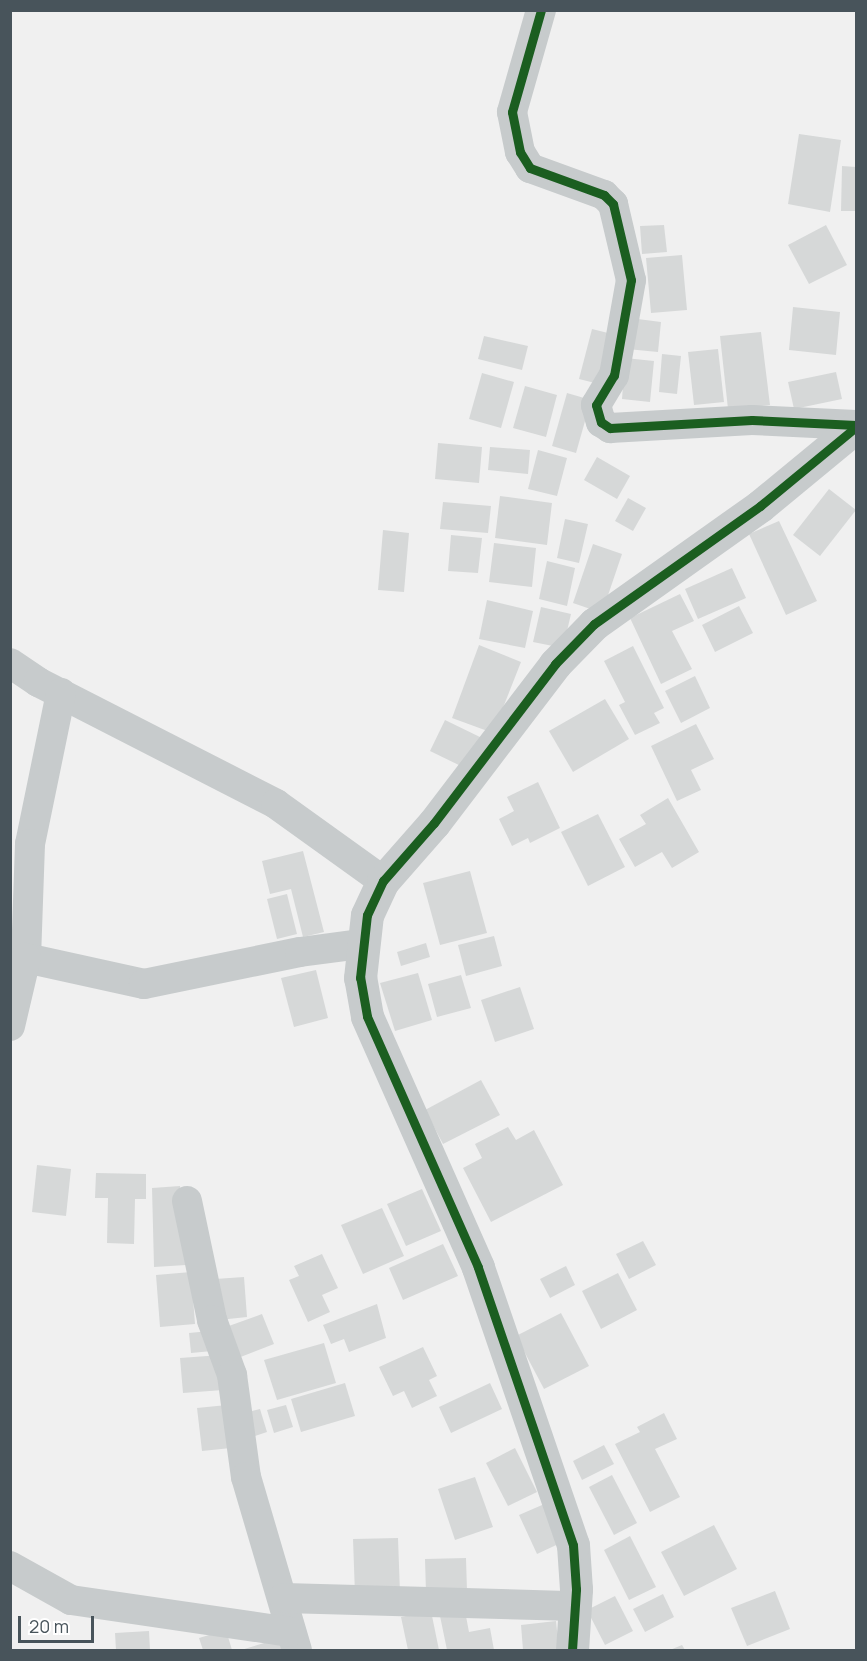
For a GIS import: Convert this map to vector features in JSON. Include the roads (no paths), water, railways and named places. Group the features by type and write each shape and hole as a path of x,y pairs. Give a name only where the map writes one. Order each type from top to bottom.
{"street":[{"path":"541,10 512,112 520,152 530,168 604,195 614,204 631,280 615,375 596,405 601,422 610,428 752,420 856,426"},
{"path":"572,1650 575,1606 573,1545 478,1267 367,1016 360,978 361,944 367,915 383,881 434,823 555,664 594,624 760,506 856,426"},
{"path":"10,663 62,693 276,804 383,881"},
{"path":"10,1026 26,958 30,844 62,693"},
{"path":"26,958 144,984 300,952 361,944"},
{"path":"10,1566 71,1600 294,1641 284,1598 246,1476 232,1375 212,1320 187,1201"},
{"path":"284,1598 575,1606"}]}
